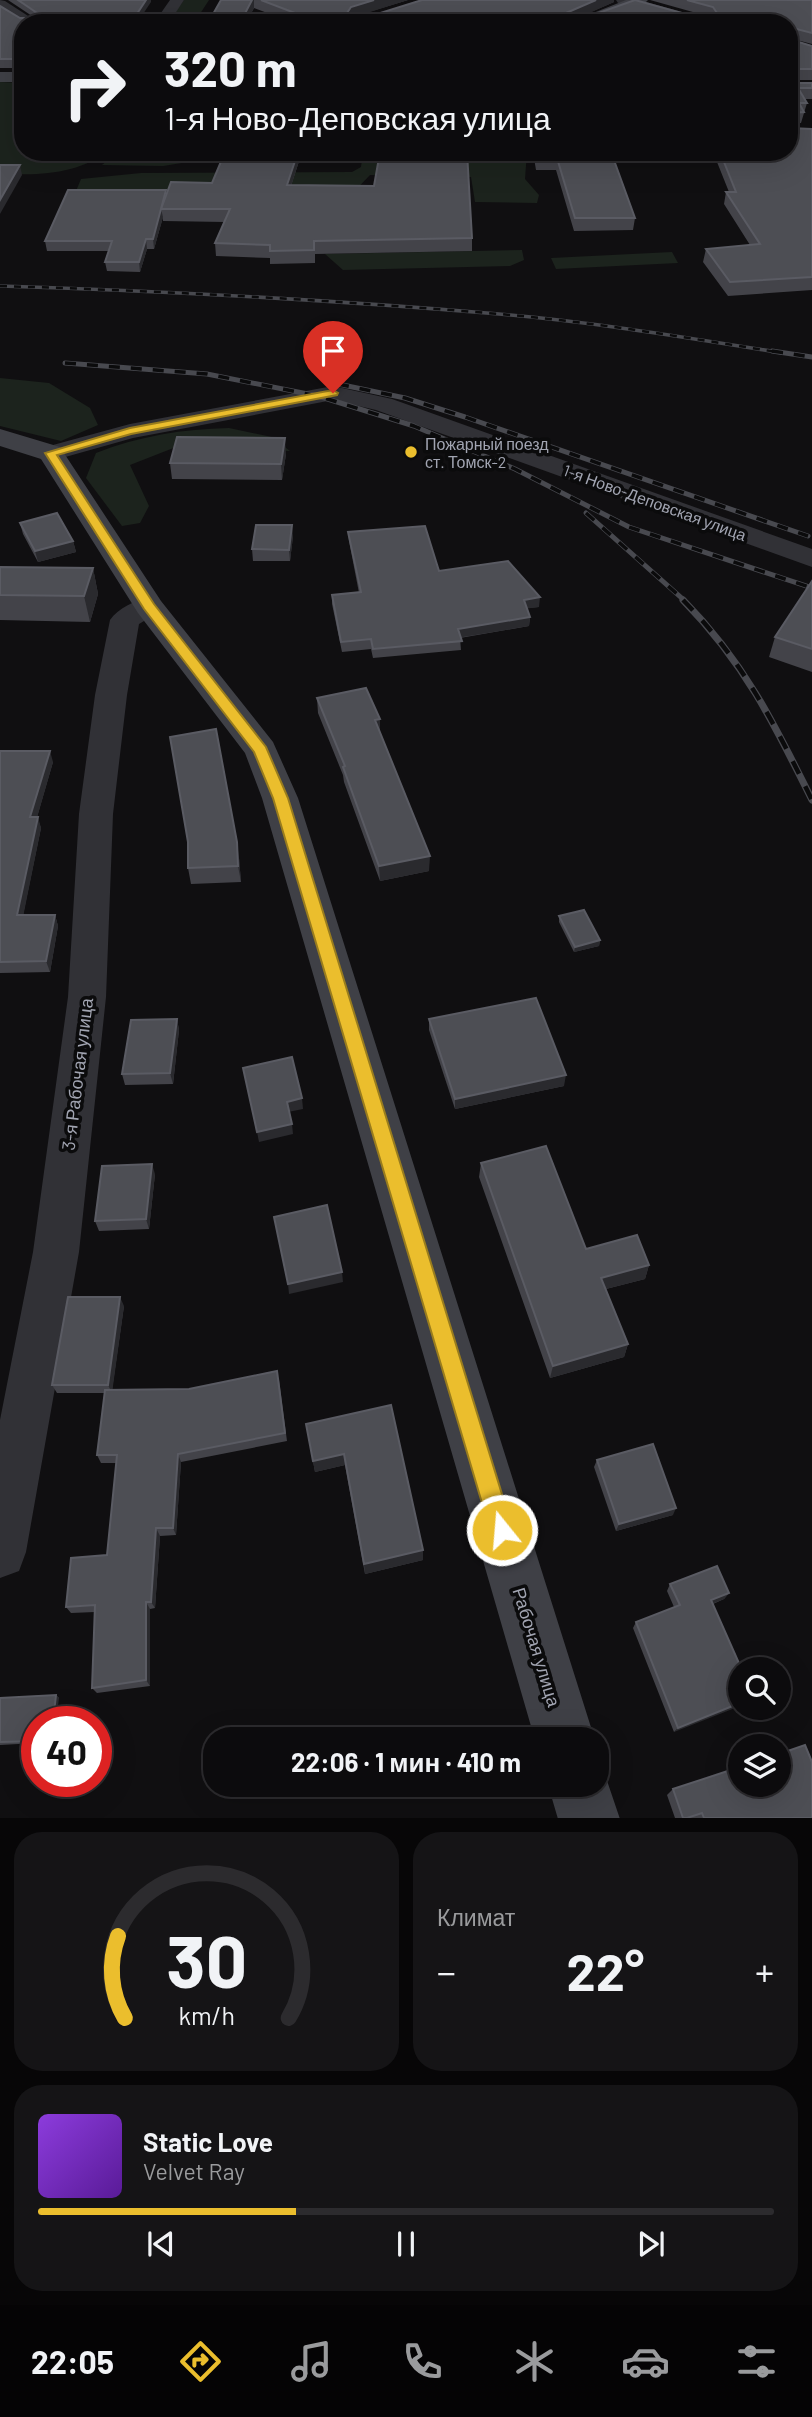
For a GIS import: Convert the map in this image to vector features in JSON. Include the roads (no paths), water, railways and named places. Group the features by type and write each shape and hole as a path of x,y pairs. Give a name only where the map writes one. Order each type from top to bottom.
{"street":[{"path":"599,14 632,1 676,14"},
{"path":"0,4 17,14"},
{"name":"1-я Ново-Деповская улица","path":"51,453 130,431 333,393 383,404 812,559"},
{"path":"0,437 51,453"},
{"name":"Рабочая улица","path":"51,453 149,606 261,750 280,798 561,1727"},
{"name":"3-я Рабочая улица","path":"0,1552 56,1252 87,997 96,814 111,695 125,620 149,606"},
{"path":"583,1797 589,1818"}],"railway":[{"path":"0,286 374,304 535,317 783,353"},
{"path":"772,351 812,357"},
{"path":"65,363 207,374 318,396 414,426 515,469 629,527 812,588"},
{"path":"338,384 405,398 465,417 808,536"},
{"path":"586,513 685,601"},
{"path":"683,600 741,670 771,719 812,800"}],"place":[{"name":"Пожарный поезд ст. Томск-2","path":"411,452"}]}
